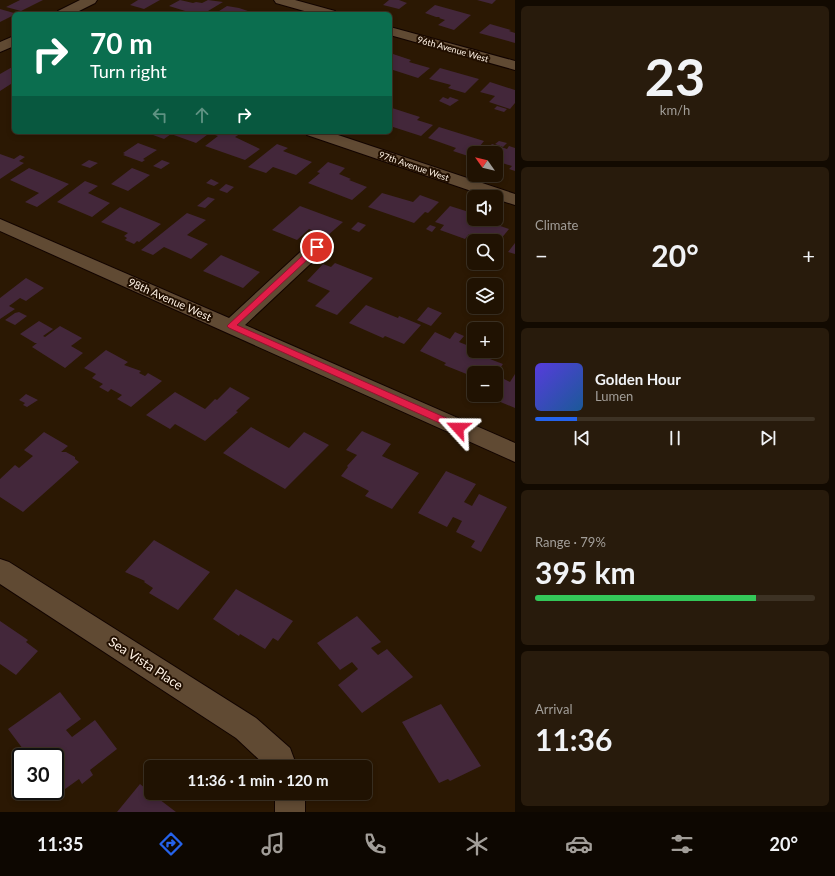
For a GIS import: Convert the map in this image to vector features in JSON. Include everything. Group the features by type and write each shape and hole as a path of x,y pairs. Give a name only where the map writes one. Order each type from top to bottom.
{"street":[{"path":"67,12 90,0"},
{"path":"281,0 323,12"},
{"name":"96th Avenue West","path":"392,32 515,66"},
{"path":"0,48 12,41"},
{"name":"97th Avenue West","path":"319,134 515,200"},
{"name":"98th Avenue West","path":"0,224 515,453"},
{"path":"232,326 317,247"},
{"name":"Sea Vista Place","path":"0,570 246,728 280,760"},
{"path":"290,800 290,812"}],"building":[{"path":"20,0 43,0 21,11 6,7"},
{"path":"138,0 160,0 144,9 130,5"},
{"path":"180,0 193,3 202,3 208,0 223,2 206,12 188,12 169,6"},
{"path":"389,0 399,0 407,3 399,9 383,5"},
{"path":"477,0 496,0 492,4"},
{"path":"435,5 471,15 454,30 438,25 445,20 439,18 440,17 425,13"},
{"path":"227,6 251,12 218,12"},
{"path":"0,9 12,12 12,16 0,22"},
{"path":"490,24 511,30 509,31 515,33 515,43 479,33"},
{"path":"393,54 411,60 409,62 430,68 418,78 392,70"},
{"path":"12,67 12,83 0,91 0,74"},
{"path":"440,68 479,79 465,93 448,88 451,85 429,79"},
{"path":"490,82 515,90 515,103 510,109 489,102 495,96 480,92"},
{"path":"443,97 448,99 450,97 459,100 450,106 439,101"},
{"path":"497,106 507,109 504,112 494,109"},
{"path":"392,108 420,117 417,120 433,125 421,136 392,127"},
{"path":"439,127 484,141 480,146 467,146 467,156 453,151 456,148 428,138"},
{"path":"154,134 171,134 164,139 153,135"},
{"path":"171,134 208,134 196,143"},
{"path":"240,134 235,137 260,149 245,160 205,146 218,136 215,135"},
{"path":"499,141 507,143 503,147 495,144"},
{"path":"138,143 157,150 143,159 145,160 142,162 123,155 125,154 123,153"},
{"path":"277,144 288,148 283,151 312,162 296,175 273,167 266,173 248,167"},
{"path":"509,146 515,148 515,171 509,169 512,166 503,163 503,148 507,149"},
{"path":"0,154 14,159 20,155 25,157 19,161 24,163 0,179"},
{"path":"89,160 98,163 90,168 81,165"},
{"path":"162,160 170,163 161,169 153,166"},
{"path":"328,162 345,168 339,174 351,179 349,180 367,187 352,200 308,183 320,173 317,172"},
{"path":"29,168 69,184 37,207 25,202 39,193 10,180"},
{"path":"132,168 150,175 128,191 111,184"},
{"path":"211,179 219,183 214,186 206,183"},
{"path":"85,181 98,186 88,193 110,203 92,217 57,202"},
{"path":"226,184 234,187 227,193 219,190"},
{"path":"382,193 413,202 420,195 439,202 428,213 425,212 414,223 368,207"},
{"path":"208,197 215,199 205,208 197,206"},
{"path":"300,206 343,222 327,236 309,229 297,240 272,230"},
{"path":"450,206 467,211 467,226 500,226 509,229 503,236 503,234 467,234 465,239 440,230 444,225 435,222"},
{"path":"120,207 161,224 139,242 137,241 134,244 125,240 127,238 124,236 128,233 101,222"},
{"path":"187,213 206,220 187,235 208,244 191,259 164,247 153,255 141,250"},
{"path":"358,222 366,225 359,232 351,229"},
{"path":"430,225 436,227 432,232 426,229"},
{"path":"515,243 515,254 508,252"},
{"path":"221,255 260,272 243,288 203,271"},
{"path":"335,263 373,278 337,315 315,306 330,291 307,281 323,264 331,267"},
{"path":"26,278 44,288 26,301 20,298 9,306 15,309 0,319 0,298"},
{"path":"366,305 398,318 399,316 421,325 404,344 385,336 383,338 349,323"},
{"path":"428,307 442,313 431,326 417,320"},
{"path":"19,312 27,316 15,325 5,320 15,313"},
{"path":"39,321 53,329 43,336 45,337 60,326 82,338 71,346 83,353 65,368 32,347 37,343 20,334"},
{"path":"435,332 450,339 455,332 464,336 459,342 467,345 467,358 487,358 503,364 502,366 467,366 467,374 444,365 446,363 420,351"},
{"path":"106,350 128,362 124,365 141,371 139,373 145,376 148,373 162,381 131,407 117,399 122,395 111,389 108,392 99,387 103,384 92,378 96,374 84,368"},
{"path":"515,374 515,408 501,402 503,402 503,380 504,379 510,382"},
{"path":"230,387 250,398 236,411 238,412 205,441 175,424 170,429 146,415 175,392 205,409"},
{"path":"26,394 38,400 27,407 23,405 25,403 19,400"},
{"path":"251,427 289,448 304,432 329,445 285,489 223,453"},
{"path":"362,431 391,444 382,456 419,473 392,509 365,496 369,491 341,476 348,467 347,466 357,455 346,450"},
{"path":"44,432 68,446 61,452 66,452 75,457 75,459 79,462 23,512 0,497 0,479 15,465 19,468 33,456 24,450"},
{"path":"446,471 476,484 464,502 472,506 479,494 507,507 481,552 471,547 475,541 456,532 462,521 453,517 447,527 418,513"},
{"path":"154,540 210,572 178,610 149,593 153,588 144,582 145,581 125,572"},
{"path":"236,589 293,621 278,641 273,638 265,649 240,634 239,636 213,619"},
{"path":"357,616 381,642 371,648 378,655 387,649 413,677 362,713 338,685 358,669 352,662 340,670 317,643"},
{"path":"0,621 28,640 26,642 38,651 16,675 0,664"},
{"path":"60,692 81,719 66,730 72,737 95,720 117,749 90,770 93,775 82,784 79,779 64,790 64,748 22,748 8,729"},
{"path":"441,704 481,766 450,781 448,779 439,783 402,722"},
{"path":"140,784 144,787 144,800 160,800 176,812 117,812"}],"route":[{"path":"317,247 232,326 458,428"}]}
